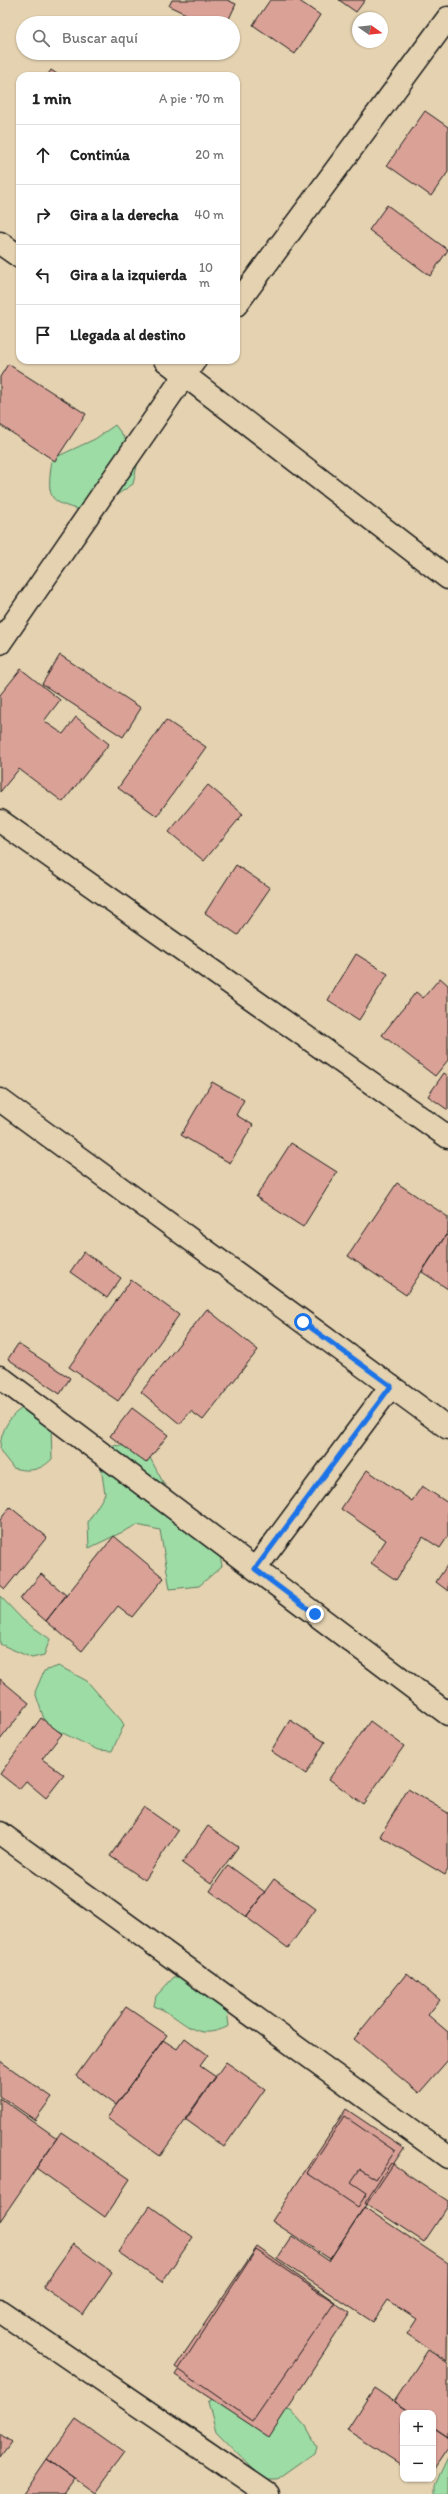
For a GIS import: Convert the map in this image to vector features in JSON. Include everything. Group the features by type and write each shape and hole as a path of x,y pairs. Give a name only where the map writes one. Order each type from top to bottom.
{"street":[{"path":"240,300 448,18"},
{"path":"0,242 16,254"},
{"path":"179,364 190,367 448,578"},
{"path":"0,643 190,367"},
{"path":"0,821 448,1137"},
{"path":"0,1100 448,1428"},
{"path":"0,1377 448,1714"},
{"path":"255,1569 391,1386"},
{"path":"0,1833 448,2157"},
{"path":"0,2311 268,2494"}],"green space":[{"path":"115,425 139,457 133,484 90,513 58,502 53,498 51,492 50,473 52,459 95,439"},
{"path":"27,1406 51,1426 52,1459 48,1463 34,1470 13,1468 0,1450 4,1429 16,1413"},
{"path":"110,1445 134,1447 147,1452 166,1488 219,1550 222,1566 199,1586 170,1589 160,1530 137,1525 89,1548 88,1522 105,1494 98,1447"},
{"path":"0,1596 23,1620 50,1639 44,1655 32,1658 0,1644"},
{"path":"59,1666 87,1681 121,1720 124,1725 112,1751 98,1750 46,1725 35,1692 44,1671"},
{"path":"206,1976 225,1994 229,2026 216,2031 197,2031 165,2011 154,2006 156,1996 174,1977"},
{"path":"221,2392 291,2410 305,2426 316,2446 314,2453 276,2480 267,2480 259,2475 216,2431 208,2402"},
{"path":"448,2458 448,2494 435,2494 435,2485"}],"building":[{"path":"172,0 227,0 236,4 230,16 190,16 169,6"},
{"path":"270,0 298,0 320,15 295,54 253,25"},
{"path":"339,0 365,0 356,12"},
{"path":"425,111 448,127 448,172 431,196 387,165"},
{"path":"387,205 448,250 430,276 369,230"},
{"path":"8,364 86,414 55,461 0,425 0,377"},
{"path":"60,655 141,708 123,737 42,684"},
{"path":"21,669 60,700 44,721 63,734 76,717 109,744 63,802 19,769 0,792 0,695"},
{"path":"166,720 206,747 157,816 118,788"},
{"path":"208,785 243,814 204,861 169,832"},
{"path":"236,865 270,888 238,935 205,913"},
{"path":"356,954 388,974 359,1020 328,1000"},
{"path":"440,978 448,985 448,1060 435,1076 382,1035 416,992 423,998"},
{"path":"444,1073 448,1076 448,1110 428,1096"},
{"path":"212,1082 244,1100 236,1115 253,1125 230,1163 181,1135"},
{"path":"291,1143 337,1172 303,1227 256,1197"},
{"path":"397,1183 448,1217 448,1232 406,1295 348,1256"},
{"path":"446,1235 448,1237 448,1289 422,1272"},
{"path":"84,1252 121,1278 107,1298 70,1272"},
{"path":"131,1280 179,1315 118,1401 69,1367"},
{"path":"207,1309 258,1350 203,1420 191,1411 180,1424 141,1392"},
{"path":"18,1344 70,1378 60,1394 8,1359"},
{"path":"132,1408 168,1435 146,1463 110,1436"},
{"path":"367,1470 412,1501 422,1486 448,1503 448,1536 440,1548 423,1537 396,1580 371,1563 386,1540 341,1509"},
{"path":"10,1507 47,1537 5,1589 0,1585 0,1520"},
{"path":"114,1536 164,1578 132,1617 118,1606 82,1651 46,1621"},
{"path":"448,1564 448,1591 436,1582"},
{"path":"41,1574 66,1595 46,1621 20,1599"},
{"path":"0,1679 29,1703 0,1740"},
{"path":"41,1718 62,1734 42,1759 64,1775 46,1798 26,1781 19,1789 0,1774"},
{"path":"290,1720 325,1742 306,1774 271,1751"},
{"path":"370,1721 404,1746 363,1804 329,1779"},
{"path":"408,1789 448,1813 448,1869 445,1875 380,1836"},
{"path":"144,1807 178,1831 145,1880 110,1856"},
{"path":"208,1826 238,1847 211,1884 182,1863"},
{"path":"228,1865 265,1892 246,1917 210,1891"},
{"path":"274,1879 316,1909 288,1948 246,1917"},
{"path":"407,1973 440,2000 428,2015 448,2032 448,2060 419,2093 354,2039"},
{"path":"126,2007 167,2035 116,2105 76,2076"},
{"path":"185,2038 208,2055 200,2066 216,2077 160,2156 107,2118 163,2040 177,2049"},
{"path":"0,2061 52,2097 35,2120 0,2096"},
{"path":"226,2062 265,2089 224,2147 185,2119"},
{"path":"0,2098 57,2138 0,2221"},
{"path":"346,2109 404,2148 330,2259 272,2221"},
{"path":"344,2116 395,2151 376,2179 360,2169 351,2182 367,2193 358,2207 307,2173"},
{"path":"61,2132 130,2179 105,2217 36,2168"},
{"path":"391,2163 448,2201 448,2206 424,2242 365,2203"},
{"path":"150,2206 193,2237 162,2282 118,2252"},
{"path":"364,2207 448,2263 447,2361 407,2334 417,2319 388,2300 373,2322 277,2259 292,2236 329,2261"},
{"path":"73,2244 112,2272 83,2315 43,2287"},
{"path":"257,2247 335,2302 253,2421 175,2367"},
{"path":"256,2250 350,2313 269,2437 175,2375"},
{"path":"428,2350 448,2363 448,2437 436,2429 436,2410 406,2410 394,2402"},
{"path":"374,2388 407,2410 400,2410 400,2464 347,2430"},
{"path":"76,2419 124,2453 95,2493 47,2459"},
{"path":"436,2429 448,2437 448,2449 436,2467"},
{"path":"0,2434 11,2442 0,2457"},
{"path":"47,2459 75,2479 64,2494 23,2494"}],"route":[{"path":"303,1322 391,1386 255,1569 315,1614"}]}
